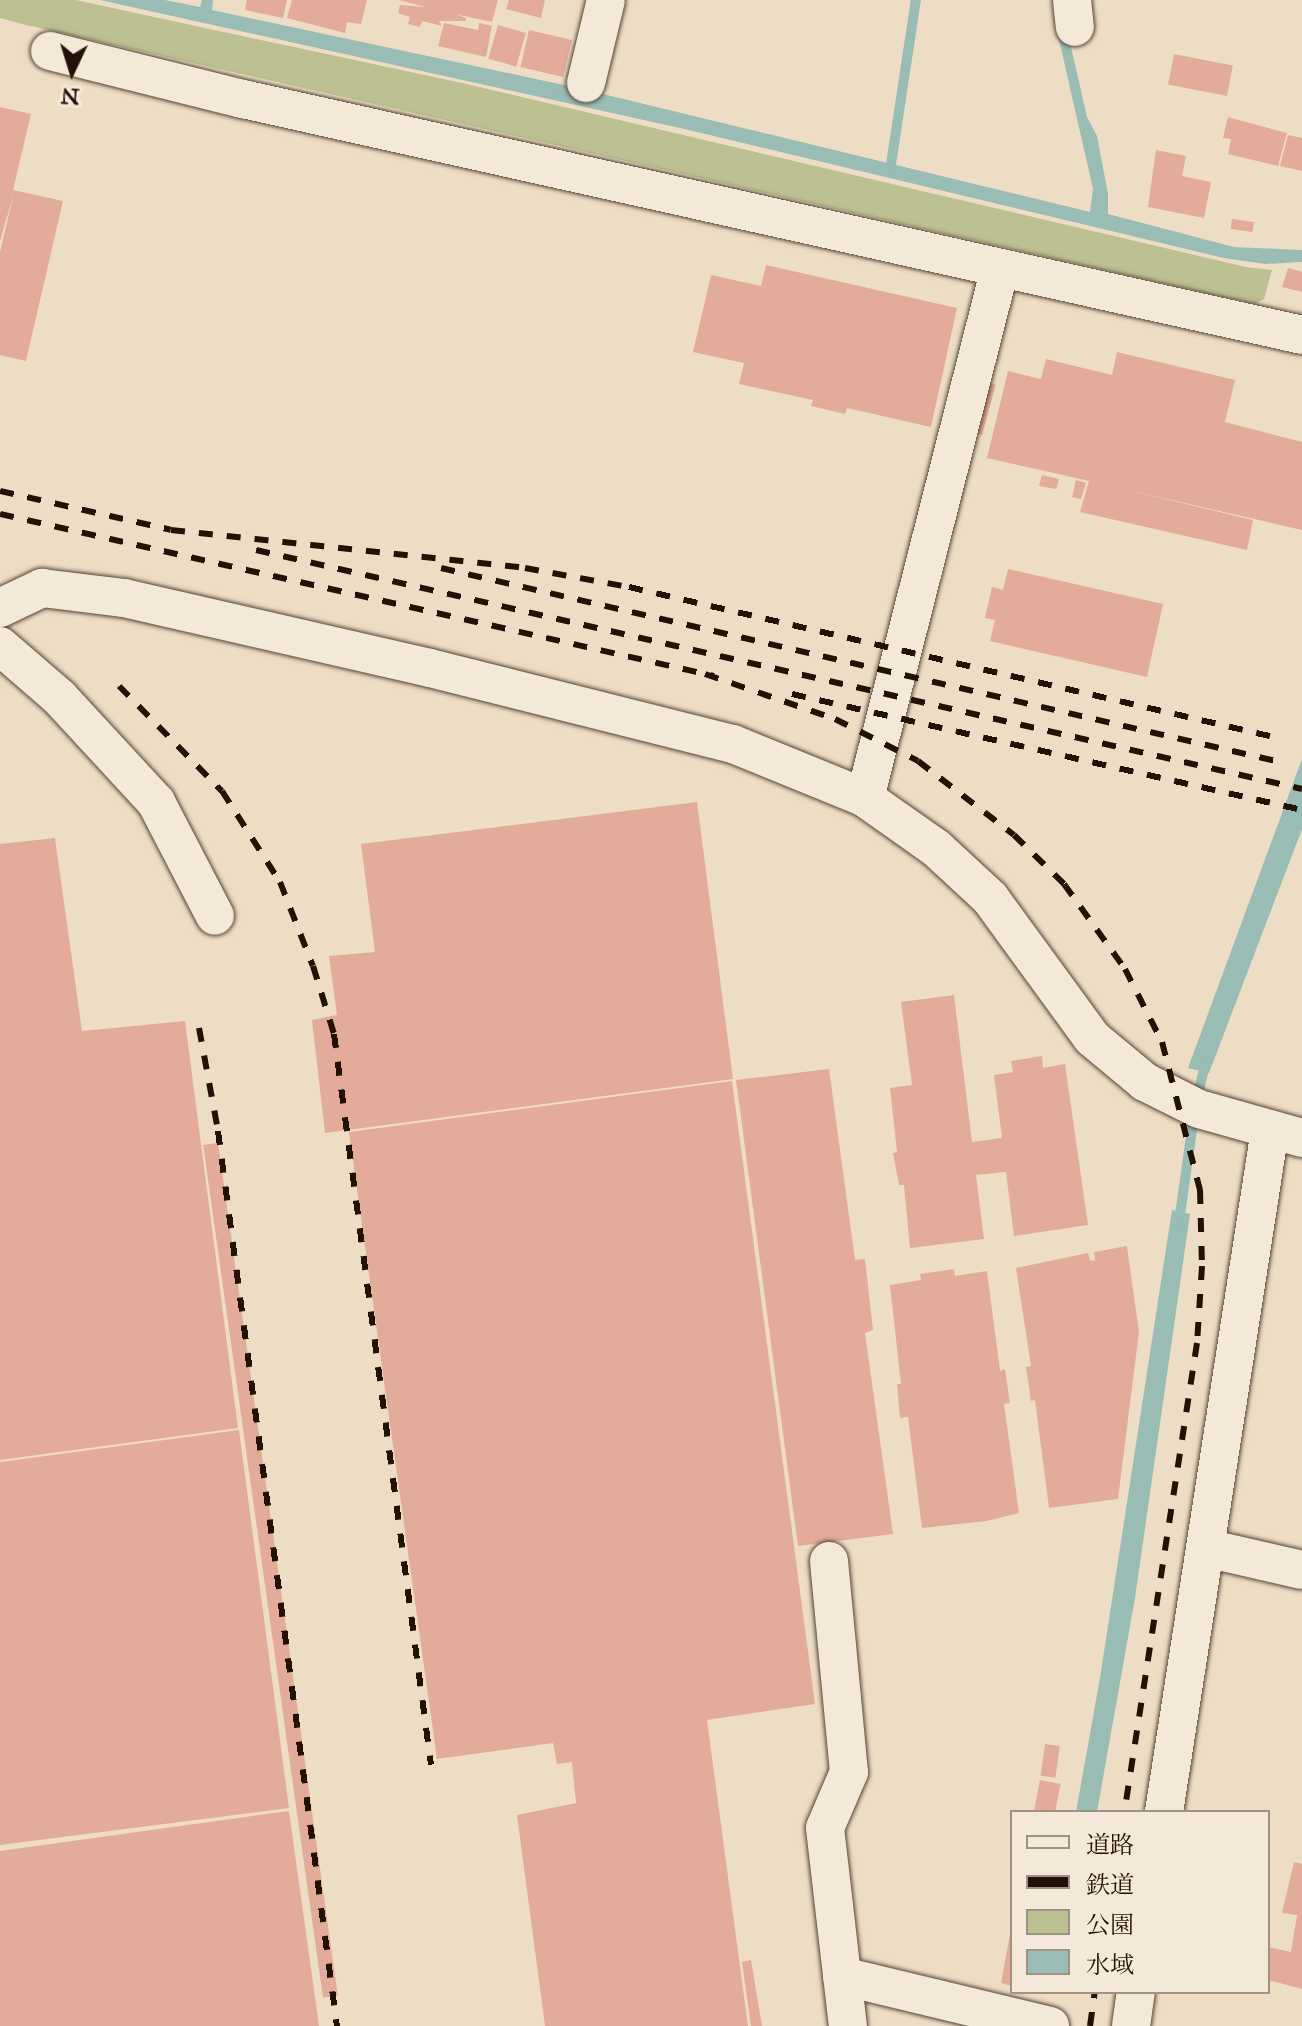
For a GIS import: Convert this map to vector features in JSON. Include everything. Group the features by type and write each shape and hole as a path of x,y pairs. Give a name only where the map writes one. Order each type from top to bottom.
{"lane":[{"path":"586,83 606,0"},
{"path":"50,51 243,99 1302,335"},
{"path":"865,798 1000,268"},
{"path":"0,608 42,588 124,598 430,668 733,744 865,798 936,848 990,898 1092,1038 1145,1082 1199,1109 1286,1134 1206,1548 1164,1810"},
{"path":"0,646 60,698 156,802 215,916"},
{"path":"1206,1548 1302,1570"},
{"path":"829,1561 849,1772 825,1828 848,2026"},
{"path":"842,1976 1050,2026"},
{"path":"1131,2026 1136,1994"}],"green space":[{"path":"0,0 76,0 462,83 1246,267 1272,270 1264,299 1255,304 22,24 0,18"}],"water":[{"path":"100,0 165,0 200,7 202,0 213,0 212,10 578,88 1090,212 1093,189 1058,35 1068,34 1087,117 1097,136 1108,194 1108,214 1234,247 1302,250 1302,262 1265,264 1224,258 680,128"},
{"path":"1302,759 1302,829 1209,1073 1188,1068"},
{"path":"1172,1210 1190,1214 1135,1598 1097,1810 1076,1810 1100,1678"}],"building":[{"path":"247,0 287,0 283,18 245,10"},
{"path":"292,0 367,0 361,24 347,22 345,33 287,18"},
{"path":"399,0 498,0 492,22 455,14 466,18 466,21 439,21 442,26 422,21 420,27 408,24 410,17 398,13 400,5 426,7"},
{"path":"509,0 545,0 541,18 506,9"},
{"path":"444,23 478,30 479,23 492,26 486,57 438,46"},
{"path":"498,25 526,33 516,67 488,59"},
{"path":"529,30 572,40 563,77 520,67"},
{"path":"1174,54 1233,65 1227,96 1168,84"},
{"path":"0,107 31,114 13,190 63,201 26,361 0,355 0,252 14,193 0,241"},
{"path":"1228,117 1287,133 1278,166 1228,154 1231,139 1223,138"},
{"path":"1288,135 1302,138 1302,171 1280,166"},
{"path":"1156,150 1186,156 1182,176 1211,182 1204,218 1148,207"},
{"path":"1232,219 1254,222 1252,232 1231,229"},
{"path":"766,265 957,308 931,427 847,408 845,414 811,406 813,400 739,384 744,363 693,352 711,275 761,286"},
{"path":"1288,268 1302,272 1302,292 1282,287"},
{"path":"1117,352 1235,380 1225,422 1302,442 1302,530 1115,487 1253,520 1247,550 1080,512 1089,481 987,458 1008,371 1041,379 1046,359 1112,375"},
{"path":"985,382 996,385 982,435 972,432"},
{"path":"1042,475 1059,479 1056,489 1039,486"},
{"path":"1076,480 1086,483 1081,499 1072,497"},
{"path":"1008,569 1163,604 1147,677 990,641 995,620 985,618 992,587 1003,590"},
{"path":"697,802 733,1079 325,1133 312,1020 337,1015 329,956 375,952 361,844"},
{"path":"55,838 82,1031 185,1021 238,1428 0,1460 0,844"},
{"path":"954,995 972,1142 1002,1138 994,1075 1013,1072 1011,1061 1042,1056 1043,1068 1065,1064 1088,1225 1014,1236 1006,1172 976,1175 984,1239 910,1248 904,1185 899,1185 893,1153 897,1152 890,1088 912,1085 901,1002"},
{"path":"829,1069 855,1260 865,1259 873,1330 865,1333 893,1534 798,1546 736,1080"},
{"path":"732,1081 815,1704 707,1720 748,2026 545,2026 517,1815 576,1803 572,1762 557,1764 553,1743 437,1759 349,1132"},
{"path":"218,1143 338,1996 323,1998 203,1145"},
{"path":"1127,1246 1139,1332 1118,1499 1049,1508 1035,1400 1031,1401 1026,1367 1031,1366 1016,1268 1088,1253 1090,1260 1095,1261 1094,1252"},
{"path":"954,1269 955,1276 987,1271 1000,1371 1005,1369 1010,1403 1004,1404 1019,1513 987,1521 922,1528 908,1417 900,1418 897,1384 901,1384 890,1285 921,1280 920,1274"},
{"path":"239,1430 289,1808 0,1845 0,1462"},
{"path":"1045,1744 1060,1746 1055,1778 1041,1776"},
{"path":"1040,1780 1061,1784 1056,1810 1034,1810"},
{"path":"289,1811 319,2026 0,2026 0,1851"},
{"path":"1294,1862 1302,1864 1302,1989 1270,1981 1270,1947 1291,1952 1297,1915 1282,1913"},
{"path":"1010,1934 1010,1985 1001,1983"},
{"path":"751,1960 762,2026 751,2026 742,1962"}],"waterway":[{"path":"890,171 916,0"},
{"path":"1197,1099 1206,1061"},
{"path":"1179,1222 1194,1115"}],"railway":[{"path":"0,491 171,530 525,568 629,587 1282,739"},
{"path":"0,514 714,676"},
{"path":"256,550 1302,789"},
{"path":"441,568 1280,762"},
{"path":"705,674 835,719 918,761 1014,835 1064,884 1125,969 1162,1042 1200,1190 1202,1266 1197,1343 1124,1810"},
{"path":"119,686 222,791 280,882 313,966 334,1034 431,1765"},
{"path":"792,694 1302,810"},
{"path":"199,1028 218,1131 337,2026"},
{"path":"1090,2026 1095,1994"}]}
